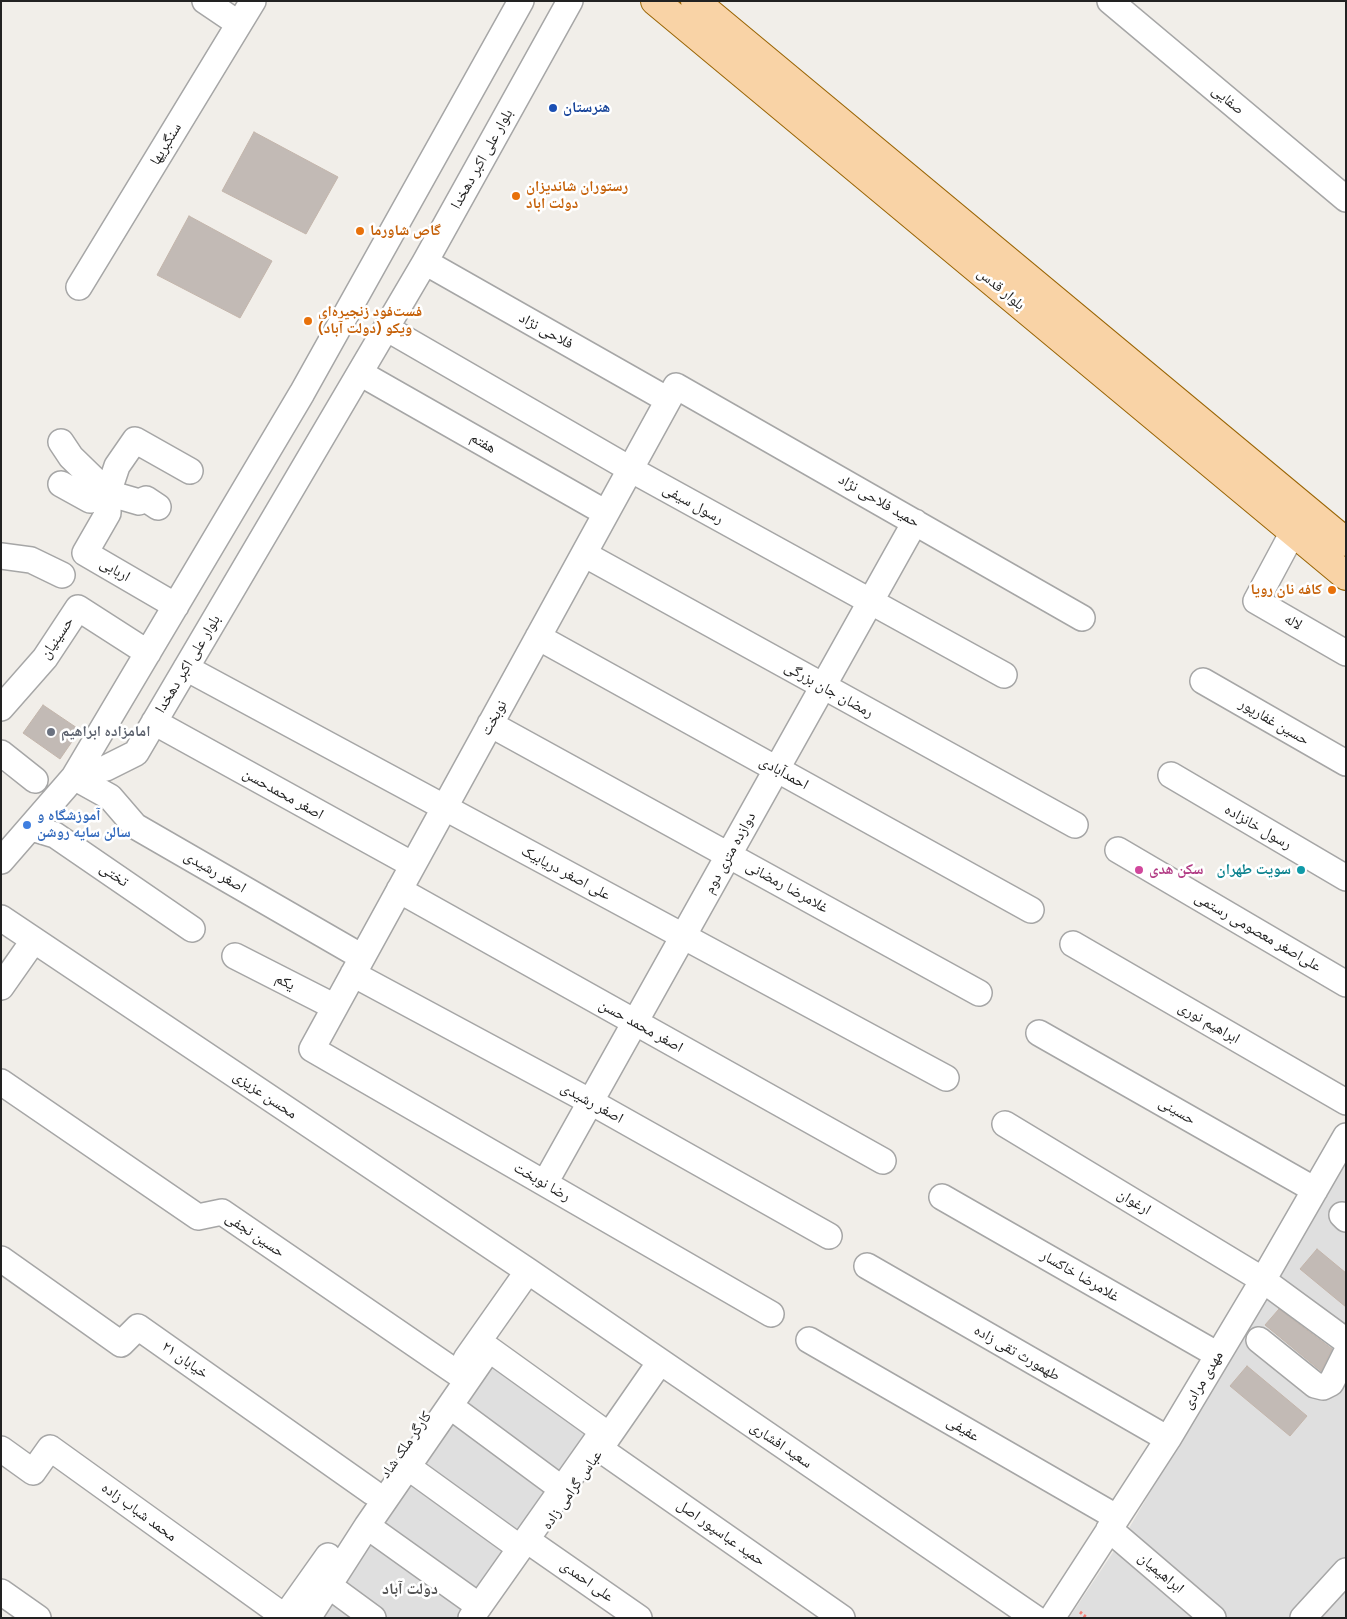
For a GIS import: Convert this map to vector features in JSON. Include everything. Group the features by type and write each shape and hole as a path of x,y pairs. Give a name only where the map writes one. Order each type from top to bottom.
{"main road":[{"name":"بلوار قدس","path":"655,1 1346,576"},
{"name":"بلوار قدس","path":"696,1 1346,542"}],"street":[{"path":"205,1 239,24"},
{"name":"سنگبریها","path":"79,287 253,1"},
{"path":"1,861 32,828 74,777 302,393 522,1"},
{"name":"بلوار علی اکبر دهخدا","path":"74,777 106,768 136,753 386,328 570,1"},
{"name":"صفایی","path":"1110,1 1346,199"},
{"name":"فلاحی نژاد","path":"424,262 672,393"},
{"name":"رسول سیفی","path":"386,328 630,469 870,603 1004,675"},
{"name":"هفتم","path":"360,373 606,513"},
{"path":"302,393 304,407 312,416 325,418 336,413"},
{"name":"نوبخت","path":"312,1049 672,393"},
{"name":"حمید فلاحی نژاد","path":"672,393 916,522 1082,618"},
{"name":"اربابی","path":"176,606 85,552 108,513 108,493 117,466 135,440 190,472"},
{"path":"272,444 284,441 295,444 302,452 305,465"},
{"path":"61,442 71,457 108,493 139,502 146,499 158,507"},
{"path":"61,484 90,500 108,493"},
{"name":"دوازده متری دوم","path":"545,1183 916,522"},
{"name":"لاله","path":"1293,532 1256,601 1346,653"},
{"name":"رمضان جان بزرگی","path":"584,554 1075,825"},
{"path":"1,556 31,560 62,575"},
{"name":"حسینیان","path":"1,708 45,658 78,608 148,653"},
{"name":"احمدآبادی","path":"538,637 1030,910"},
{"name":"علی اصغر دریابیک","path":"186,668 946,1078"},
{"name":"حسین غفارپور","path":"1203,681 1346,763"},
{"name":"اصغر محمدحسن","path":"154,722 413,866"},
{"name":"غلامرضا رمضانی","path":"490,724 979,992"},
{"path":"1,753 35,780"},
{"name":"رسول خانزاده","path":"1171,775 1346,878"},
{"name":"اصغر رشیدی","path":"74,777 110,797 134,826 358,965 591,1102 829,1236"},
{"name":"تختی","path":"32,828 55,835 192,929"},
{"name":"علی‌اصغر معصومی رستمی","path":"1118,850 1346,984"},
{"name":"اصغر محمد حسن","path":"399,890 884,1161"},
{"name":"محسن عزیزی","path":"1,918 528,1271"},
{"path":"1,987 34,940"},
{"name":"ابراهیم نوری","path":"1073,944 1346,1102"},
{"name":"یکم","path":"235,956 335,1007"},
{"name":"حسینی","path":"1039,1033 1314,1190"},
{"name":"رضا نوبخت","path":"312,1049 771,1314"},
{"name":"حسین نجفی","path":"1,1082 198,1217 222,1212 457,1373"},
{"name":"ارغوان","path":"1005,1124 1264,1280 1346,1341"},
{"name":"مهدی مرادی","path":"1052,1618 1168,1439 1264,1280 1346,1136"},
{"name":"غلامرضا خاکسار","path":"942,1197 1218,1354"},
{"name":"خیابان ۲۱","path":"1,1259 121,1344 138,1327 370,1508"},
{"name":"طهمورث تقی زاده","path":"867,1266 1168,1439"},
{"name":"سعید افشاری","path":"528,1271 1035,1618"},
{"name":"کارگر ملک شاد","path":"292,1618 370,1508 457,1373 528,1271"},
{"name":"عفیفی","path":"809,1340 1113,1523"},
{"path":"1259,1340 1315,1385 1323,1387 1331,1383 1346,1352"},
{"path":"292,1618 328,1585 370,1508 408,1467 489,1349 603,1431 562,1488 527,1546"},
{"name":"عباس گرامی زاده","path":"478,1614 600,1449 660,1362"},
{"path":"450,1406 562,1488"},
{"name":"محمد شباب زاده","path":"1,1449 34,1472 50,1448 292,1618"},
{"name":"حمید عباسپور اصل","path":"600,1449 842,1618"},
{"name":"علی احمدی","path":"408,1467 639,1618"},
{"path":"370,1508 478,1614"},
{"name":"ابراهیمیان","path":"1113,1523 1213,1618"},
{"path":"1303,1618 1346,1571"},
{"path":"328,1585 373,1618"},
{"path":"1,1592 38,1618"}],"shaded area":[{"path":"1346,1157 1346,1618 1069,1618 1128,1530"},
{"path":"488,1345 606,1430 475,1618 304,1618"}],"building":[{"path":"254,132 338,177 306,234 222,191"},
{"path":"189,216 272,261 240,318 157,275"},
{"name":"امامزاده ابراهیم","path":"43,705 80,730 60,759 23,733"},
{"path":"1317,1249 1346,1273 1346,1307 1300,1269"},
{"path":"1279,1309 1332,1349 1321,1371 1265,1325"},
{"path":"1247,1366 1307,1416 1290,1436 1230,1386"}],"place":[{"name":"هنرستان","path":"553,108"},
{"name":"رستوران شاندیزان دولت اباد","path":"516,196"},
{"name":"گاص شاورما","path":"360,231"},
{"name":"فست‌فود زنجیره‌ای ویکو (دولت آباد)","path":"308,321"},
{"name":"کافه نان رویا","path":"1332,590"},
{"name":"امامزاده ابراهیم","path":"51,732"},
{"name":"آموزشگاه و سالن سایه روشن","path":"27,825"},
{"name":"سكن هدى","path":"1139,870"},
{"name":"سويت طهران","path":"1301,870"}],"district":[{"name":"دولت آباد","path":"410,1589"}]}
